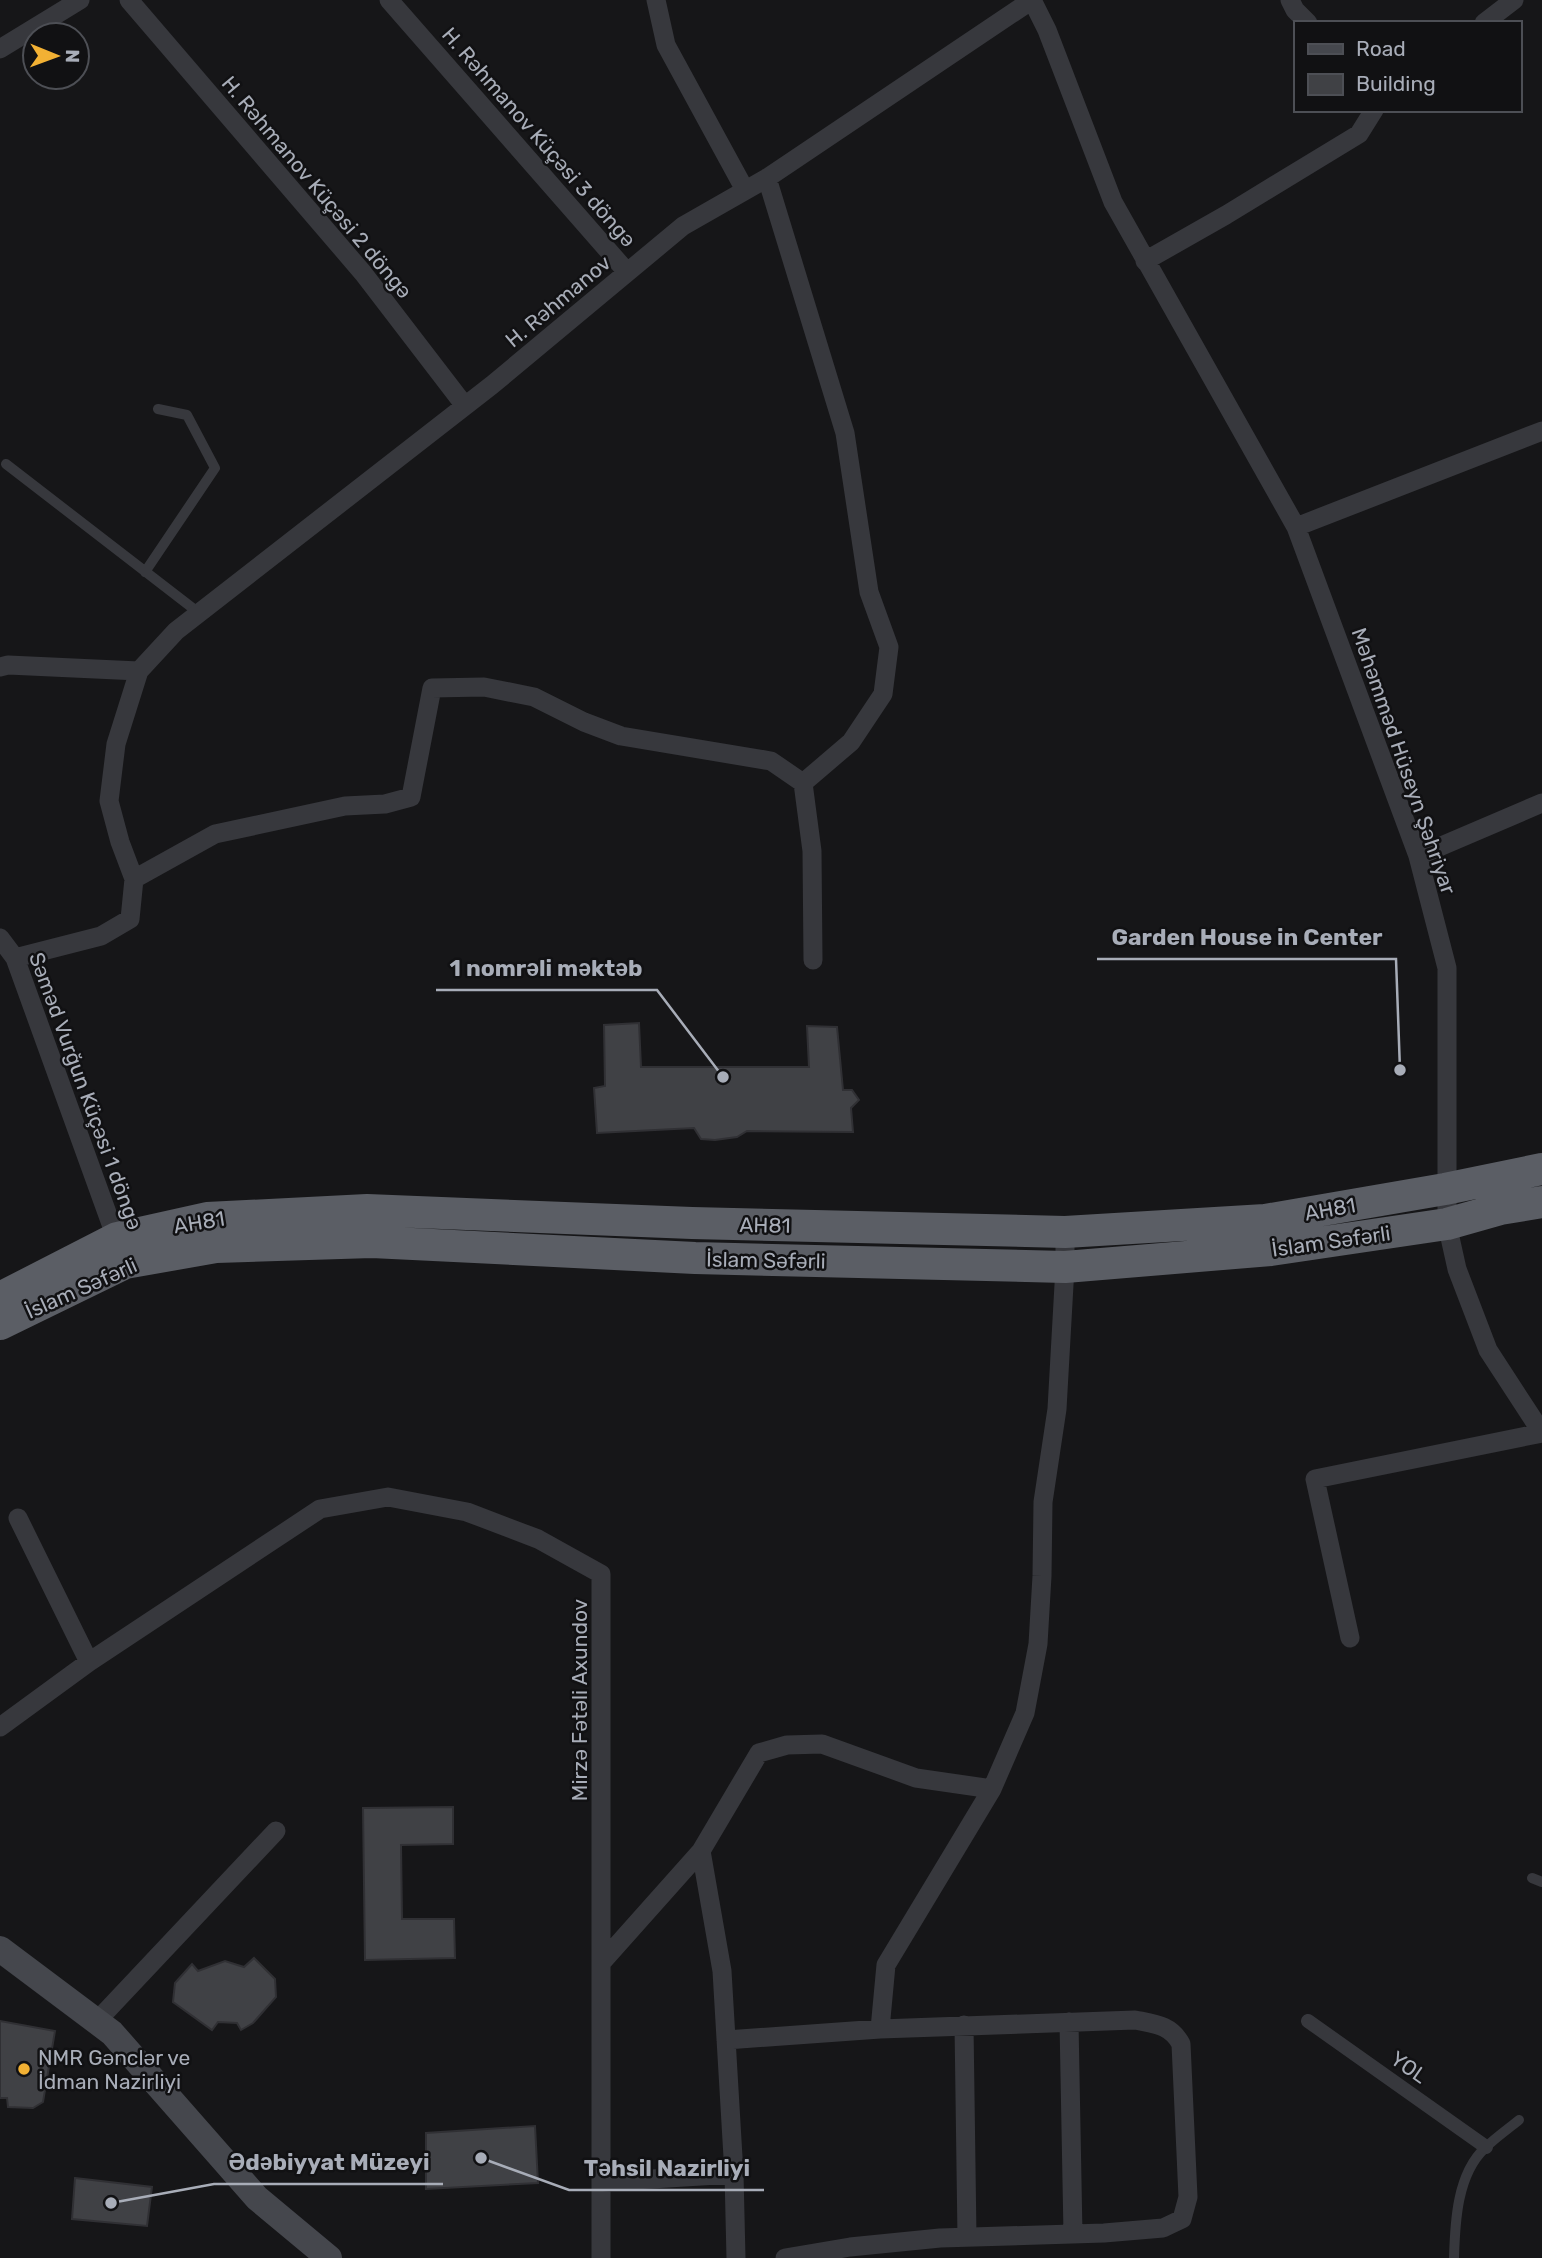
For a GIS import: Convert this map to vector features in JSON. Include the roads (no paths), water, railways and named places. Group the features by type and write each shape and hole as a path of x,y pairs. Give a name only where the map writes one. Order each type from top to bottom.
{"highway":[{"name":"AH81","path":"0,1298 208,1218 367,1210 692,1223 1065,1232 1265,1220 1445,1189 1542,1169"},
{"name":"İslam Səfərli","path":"0,1324 121,1251 372,1242 695,1258 1065,1267 1271,1250 1447,1224 1500,1209 1542,1202"}],"main road":[{"path":"0,1949 112,2033 257,2198 329,2258"}],"street":[{"path":"0,49 80,0"},
{"name":"H. Rəhmanov Küçəsi 2 döngə","path":"129,0 363,273 465,407"},
{"name":"H. Rəhmanov Küçəsi 3 döngə","path":"390,0 627,272"},
{"path":"656,0 666,45 745,190"},
{"name":"H. Rəhmanov","path":"139,671 176,631 198,613 465,407 683,226 767,177 1032,0"},
{"name":"Məhəmməd Hüseyn Şəhriyar","path":"1032,0 1047,30 1113,202 1296,527 1418,856 1447,968 1447,1224 1457,1269 1489,1350 1542,1433"},
{"path":"1290,0 1306,21"},
{"path":"1486,21 1505,3"},
{"path":"1145,261 1359,134 1373,112"},
{"path":"767,177 845,433 869,592 889,647 883,694 851,742 803,783"},
{"path":"1296,527 1542,431"},
{"path":"0,667 139,671 116,744 109,801 134,879 130,919 101,936 15,958"},
{"path":"134,879 215,834 345,806 385,804 411,797 432,688 484,687 534,697 584,722 621,736 771,761 803,783 812,850 813,960"},
{"path":"1418,856 1542,803"},
{"name":"Səməd Vurğun Küçəsi 1 döngə","path":"0,938 15,958 121,1251"},
{"path":"880,2029 886,1965 992,1789 1025,1713 1038,1644 1043,1502 1057,1409 1065,1232"},
{"path":"1350,1638 1315,1479 1542,1433"},
{"name":"Mirzə Fətəli Axundov","path":"0,1727 89,1662 320,1508 388,1497 467,1513 538,1539 601,1574 601,2258"},
{"path":"18,1518 89,1662"},
{"path":"603,1961 701,1852 759,1753 787,1745 822,1744 916,1779 992,1789"},
{"path":"96,2022 276,1831"},
{"path":"701,1852 722,1971 736,2258"},
{"path":"726,2040 880,2029 1135,2020 1165,2026 1175,2034 1181,2044 1188,2197 1182,2219 1163,2228 967,2237 850,2247 785,2258"},
{"name":"YOL","path":"1308,2021 1486,2147"},
{"path":"1069,2022 1073,2234"},
{"path":"964,2025 967,2237"},
{"path":"602,2182 734,2174"}],"lane":[{"path":"145,572 215,468 187,415 158,409"},
{"path":"6,464 198,613"},
{"path":"1454,2258 1459,2202 1466,2178 1486,2147 1519,2120"}],"place":[{"name":"Garden House in Center","path":"1400,1070"},
{"name":"1 nomrəli məktəb","path":"723,1077"},
{"name":"NMR Gənclər ve İdman Nazirliyi","path":"24,2069"},
{"name":"Təhsil Nazirliyi","path":"481,2158"},
{"name":"Ədəbiyyat Müzeyi","path":"111,2203"}]}
